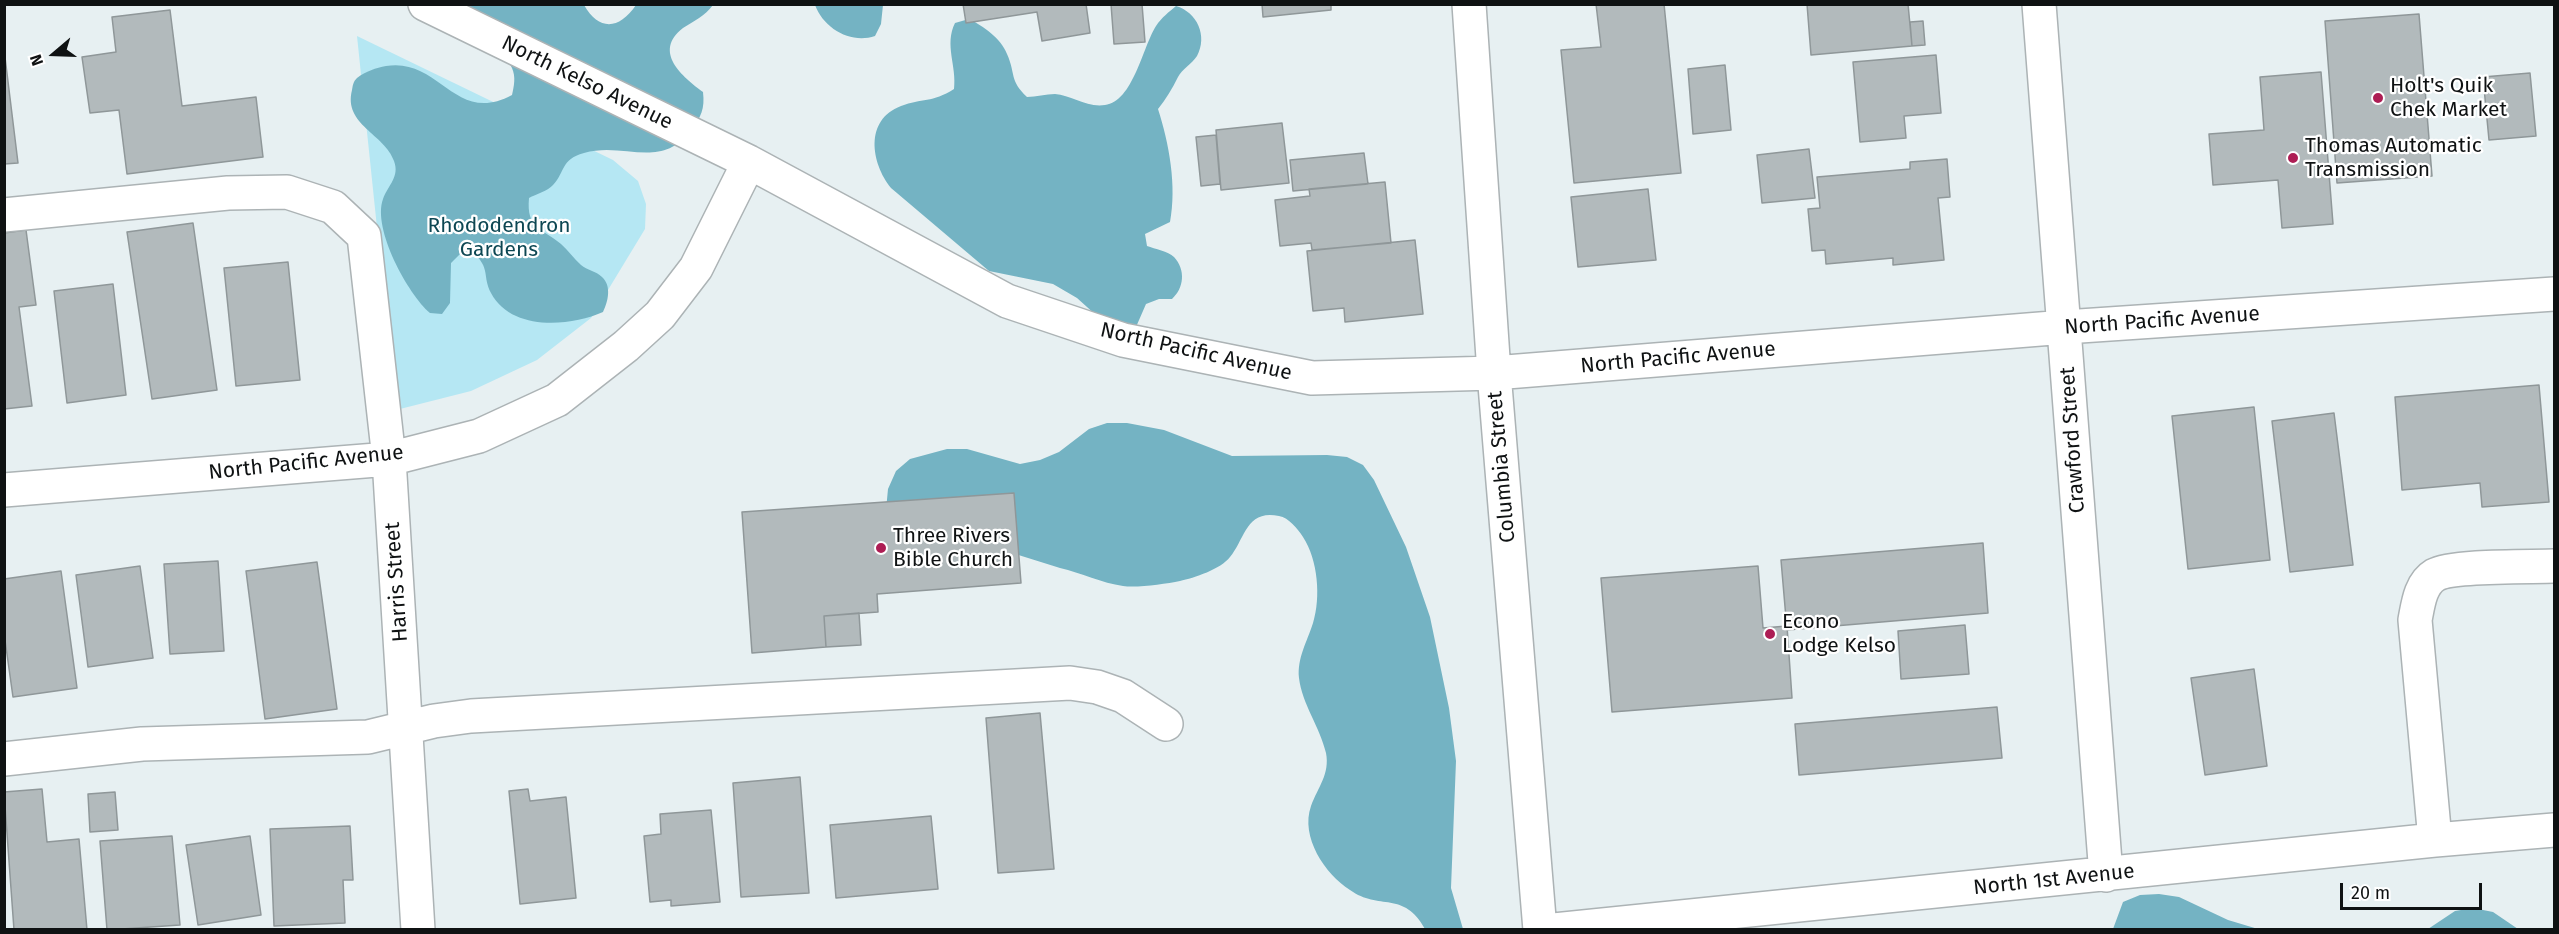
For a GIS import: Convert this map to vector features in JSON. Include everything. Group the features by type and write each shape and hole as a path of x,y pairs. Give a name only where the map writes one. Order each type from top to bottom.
{"street":[{"name":"North Kelso Avenue","path":"425,4 748,162"},
{"name":"Columbia Street","path":"1469,4 1494,373 1540,930"},
{"name":"Crawford Street","path":"2038,4 2106,875"},
{"name":"North Pacific Avenue","path":"4,490 389,459 479,436 557,400 626,346 660,315 696,268 748,162 1007,301 1123,340 1312,378 1494,373 2065,327 2554,294"},
{"name":"Harris Street","path":"4,215 228,193 287,192 333,207 364,236 389,459 418,930"},
{"path":"2435,840 2415,620 2422,589 2435,575 2462,569 2554,566"},
{"path":"4,759 142,744 368,737 434,721 471,716 1070,683 1097,687 1123,696 1166,724"},
{"name":"North 1st Avenue","path":"1554,930 2435,840 2554,830"}],"green space":[{"path":"449,5 584,5 596,19 609,24 623,19 636,5 713,5 703,15 683,28 674,37 670,46 670,55 674,63 687,79 703,92 703,108 691,130 679,142 667,149 655,152 599,150 576,156 567,163 551,187 529,198 530,216 537,227 561,244 581,265 600,275 605,281 608,294 603,312 574,321 558,323 526,320 512,314 500,305 491,293 482,263 473,252 460,254 451,263 450,303 442,314 430,313 412,291 394,260 387,243 381,212 383,199 396,172 394,161 382,143 359,121 354,112 351,102 352,90 357,78 364,73 386,66 405,66 435,79 461,97 476,102 492,102 512,95 513,92 514,75 508,61 493,44"},
{"path":"815,5 883,5 881,24 875,36 857,38 848,36 825,21"},
{"path":"1176,6 1195,19 1201,33 1201,41 1197,56 1180,74 1158,109 1171,165 1172,208 1170,222 1145,234 1147,246 1174,257 1182,273 1182,279 1179,290 1172,299 1159,299 1146,304 1136,327 1097,316 1077,298 1053,284 989,271 891,188 884,178 879,167 875,143 876,132 881,121 901,106 933,98 954,89 951,39 955,23 969,19 996,38 1007,54 1015,81 1027,97 1055,94 1092,105 1105,105 1115,102 1123,94 1136,72 1156,26"},
{"name":"Rhododendron Gardens","path":"357,36 613,160 638,181 646,204 645,229 591,318 537,360 471,391 396,410"},
{"path":"1107,423 1127,423 1164,430 1232,456 1327,455 1347,457 1363,465 1374,480 1406,547 1430,617 1449,708 1456,761 1451,888 1463,929 1425,929 1408,909 1361,896 1350,890 1332,874 1317,854 1309,830 1308,818 1325,774 1327,761 1323,743 1301,688 1299,671 1315,613 1317,579 1308,546 1289,521 1283,517 1268,515 1253,521 1226,561 1192,578 1151,585 1123,586 1038,561 886,510 888,489 896,471 910,459 947,449 967,449 1020,464 1040,460 1059,452 1089,429"},
{"path":"2159,894 2179,897 2228,920 2258,929 2113,929 2123,902 2140,895"},
{"path":"2473,908 2493,912 2518,929 2428,929 2455,911"}],"building":[{"path":"963,4 1086,4 1090,33 1042,41 1037,12 966,23"},
{"path":"1111,4 1142,4 1145,42 1114,44"},
{"path":"1262,4 1331,4 1331,10 1263,17"},
{"path":"1596,4 1664,4 1681,173 1574,183 1561,50 1601,47"},
{"path":"1807,4 1908,4 1912,46 1811,55"},
{"path":"170,10 182,106 256,97 263,157 127,174 119,110 90,113 82,57 116,52 112,17"},
{"name":"Holt's Quik Chek Market","path":"2419,14 2432,176 2337,183 2325,21"},
{"path":"1923,21 1925,45 1912,46 1910,22"},
{"path":"4,49 18,163 4,164"},
{"path":"1936,55 1941,113 1904,116 1906,138 1860,142 1853,62"},
{"path":"1725,65 1731,130 1693,134 1688,69"},
{"path":"2321,72 2333,224 2282,228 2278,180 2213,185 2209,134 2264,130 2260,77"},
{"path":"2530,73 2536,136 2489,140 2483,77"},
{"path":"1282,123 1289,183 1221,190 1216,130"},
{"path":"1216,135 1220,184 1201,186 1196,137"},
{"path":"1809,149 1815,198 1762,203 1757,155"},
{"path":"1364,153 1368,184 1293,191 1290,160"},
{"path":"1947,159 1950,197 1938,198 1944,260 1893,265 1893,258 1826,264 1825,250 1812,251 1808,209 1820,208 1817,177 1910,169 1910,162"},
{"path":"1385,182 1391,243 1312,250 1311,243 1280,246 1275,200 1310,196 1309,189"},
{"path":"1648,189 1656,260 1578,267 1571,197"},
{"path":"193,223 217,390 152,399 127,232"},
{"path":"26,230 36,305 19,307 32,406 4,409 4,233"},
{"path":"1415,240 1423,314 1345,322 1344,308 1313,311 1307,251"},
{"path":"288,262 300,380 236,386 224,268"},
{"path":"113,284 126,395 67,403 54,291"},
{"path":"2539,385 2549,502 2482,507 2480,483 2402,490 2395,397"},
{"path":"2254,407 2270,560 2188,569 2172,416"},
{"path":"2334,413 2353,565 2290,572 2272,421"},
{"name":"Three Rivers Bible Church","path":"1014,493 1021,583 877,594 878,612 824,616 826,647 752,653 742,512"},
{"path":"1983,543 1988,613 1787,630 1781,560"},
{"path":"218,561 224,651 170,654 164,564"},
{"path":"317,562 337,709 265,719 246,571"},
{"path":"140,566 153,658 88,667 76,575"},
{"path":"1758,566 1763,628 1787,626 1792,698 1612,712 1601,578"},
{"path":"61,571 77,688 13,697 4,633 4,579"},
{"path":"859,613 861,645 826,647 824,616"},
{"path":"1965,625 1969,674 1901,679 1898,631"},
{"path":"2254,669 2267,766 2205,775 2191,678"},
{"path":"1997,707 2002,758 1799,775 1795,724"},
{"path":"1040,713 1054,869 998,873 986,718"},
{"path":"800,777 809,893 741,897 733,783"},
{"path":"42,789 47,842 79,839 87,930 14,930 4,792"},
{"path":"528,789 530,801 566,797 576,898 520,904 509,791"},
{"path":"115,792 118,830 90,832 88,794"},
{"path":"711,810 720,902 671,906 671,900 650,902 644,836 661,834 660,814"},
{"path":"931,816 938,889 836,898 830,825"},
{"path":"350,826 353,880 343,880 345,923 274,926 270,829"},
{"path":"172,836 180,925 107,930 100,841"},
{"path":"250,836 261,915 198,925 186,845"}],"place":[{"name":"Holt's Quik Chek Market","path":"2378,98"},
{"name":"Thomas Automatic Transmission","path":"2293,158"},
{"name":"Three Rivers Bible Church","path":"881,548"},
{"name":"Econo Lodge Kelso","path":"1770,634"}]}
